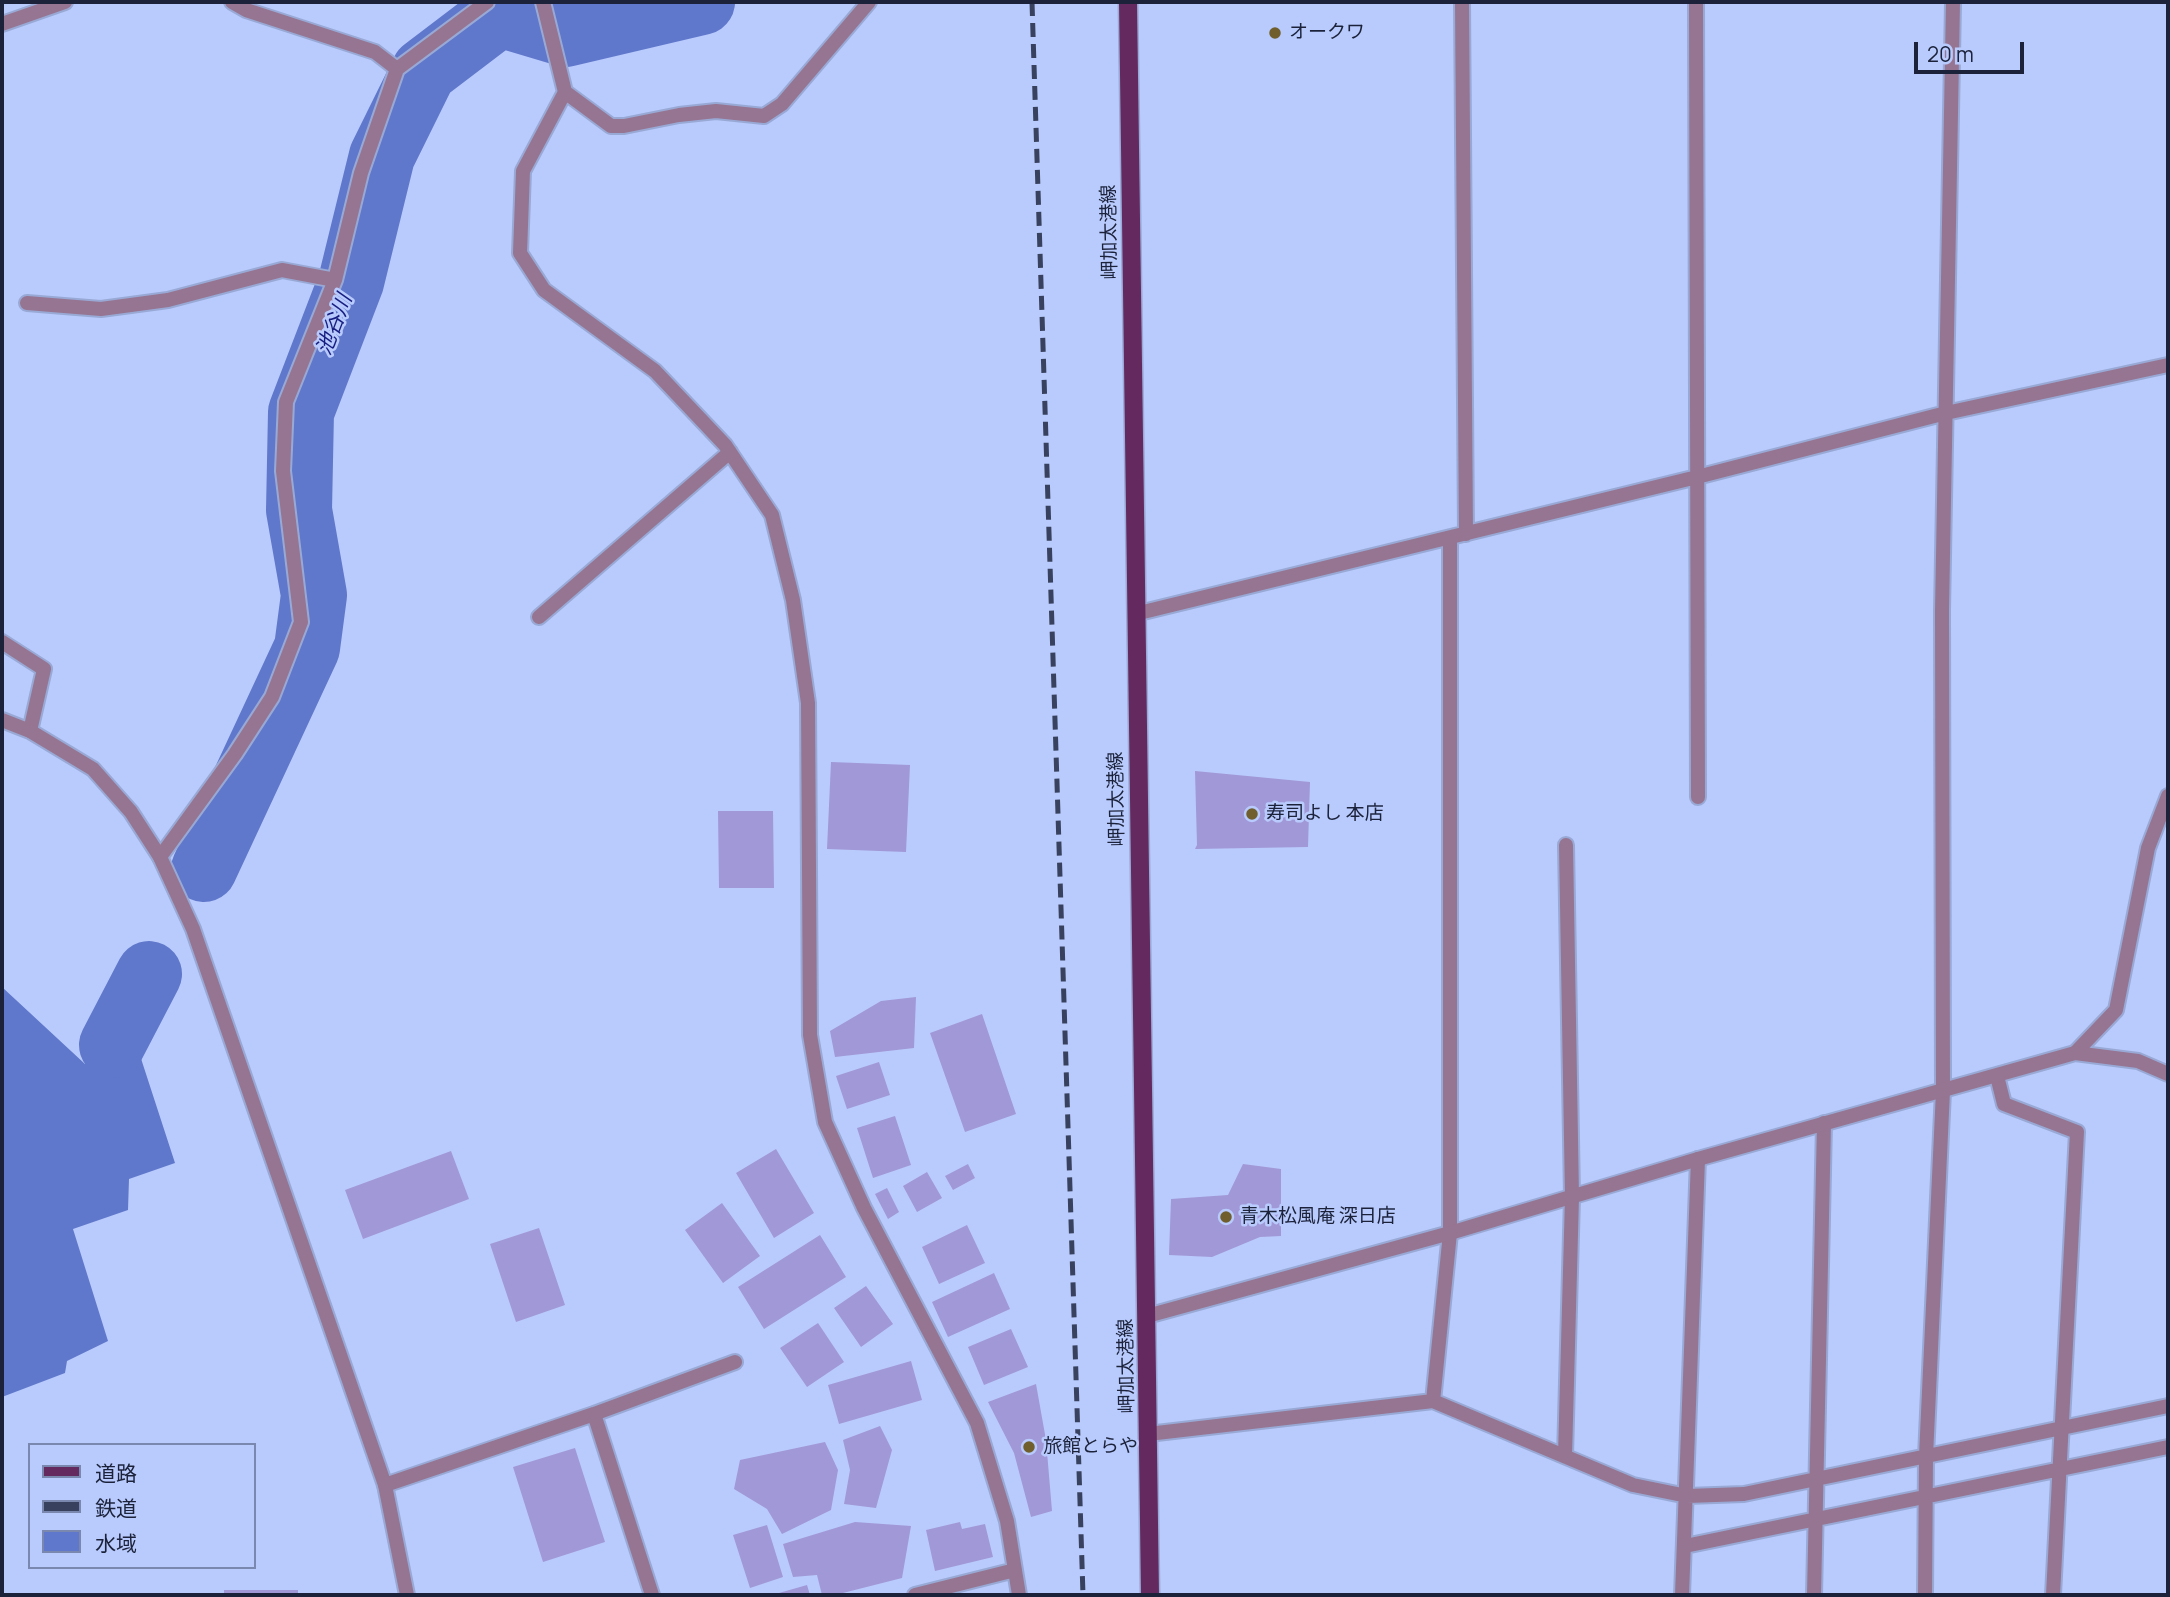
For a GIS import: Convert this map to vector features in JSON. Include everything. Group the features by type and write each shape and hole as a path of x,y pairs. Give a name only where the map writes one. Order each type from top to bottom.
{"main road":[{"name":"岬加太港線","path":"1128,2 1150,1595"}],"street":[{"path":"2,24 65,2"},
{"path":"232,2 246,10 375,52 397,69"},
{"path":"160,857 235,754 271,697 301,622 283,471 286,402 335,280 361,173 397,69 487,2"},
{"path":"545,9 565,92 611,126 624,126 716,111 764,116 782,104 869,2"},
{"path":"1462,2 1466,534"},
{"path":"1696,2 1698,797"},
{"path":"1925,1595 1926,1456 1943,1091 1942,611 1953,2"},
{"path":"565,92 523,171 520,253 544,290 655,371 730,452 772,515 793,600 806,690 810,1035 825,1122 864,1208 977,1423 1007,1521 1019,1595"},
{"path":"27,303 101,309 168,300 282,270 335,280"},
{"path":"1135,614 1697,477 1946,413 2168,365"},
{"path":"539,617 730,452"},
{"path":"1433,1401 1450,1233 1450,538"},
{"path":"2,642 44,668 30,731"},
{"path":"2,720 30,731 93,769 131,812 160,857 193,929 385,1485 407,1595"},
{"path":"2075,1053 2116,1010 2148,848 2168,796"},
{"path":"1565,1456 1572,1196 1566,845"},
{"path":"1147,1316 1450,1233 1698,1159 2075,1053 2138,1061 2168,1074"},
{"path":"1997,1076 2004,1104 2077,1132 2053,1595"},
{"path":"1814,1595 1824,1123"},
{"path":"1682,1595 1698,1159"},
{"path":"385,1485 594,1414 735,1362"},
{"path":"1148,1434 1433,1401 1633,1485 1687,1496 1744,1494 2168,1406"},
{"path":"594,1414 652,1595"},
{"path":"1685,1546 2168,1447"},
{"path":"915,1595 1015,1570"}],"water":[{"path":"2,987 85,1064 133,1034 175,1163 129,1179 128,1210 73,1229 108,1341 67,1361 65,1373 2,1397"}],"building":[{"path":"831,762 910,765 906,852 827,849"},
{"name":"寿司よし 本店","path":"1195,771 1310,782 1308,847 1195,849"},
{"path":"718,811 773,811 774,888 719,888"},
{"path":"916,997 914,1048 835,1057 830,1031 881,1001"},
{"path":"982,1014 1016,1114 965,1132 930,1033"},
{"path":"879,1062 890,1095 847,1109 836,1076"},
{"path":"895,1116 911,1165 873,1178 857,1128"},
{"path":"776,1149 814,1213 774,1238 736,1173"},
{"path":"451,1151 469,1199 363,1239 345,1190"},
{"path":"968,1164 975,1178 953,1190 945,1176"},
{"name":"青木松風庵 深日店","path":"1243,1164 1281,1169 1281,1236 1260,1237 1212,1257 1169,1255 1171,1199 1228,1195"},
{"path":"927,1172 942,1198 917,1212 903,1186"},
{"path":"887,1188 899,1212 888,1219 875,1194"},
{"path":"722,1203 760,1256 723,1283 685,1230"},
{"path":"967,1225 985,1263 939,1284 922,1247"},
{"path":"539,1228 565,1305 516,1322 490,1244"},
{"path":"820,1235 846,1277 764,1329 738,1287"},
{"path":"994,1273 1010,1309 948,1337 932,1302"},
{"path":"866,1286 893,1324 861,1347 834,1308"},
{"path":"818,1323 844,1362 807,1387 780,1348"},
{"path":"1011,1329 1028,1367 984,1385 968,1347"},
{"path":"911,1361 922,1400 839,1424 828,1385"},
{"name":"旅館とらや","path":"1036,1384 1046,1440 1052,1511 1031,1517 1014,1453 988,1402"},
{"path":"880,1426 892,1450 876,1508 844,1504 850,1470 843,1440"},
{"path":"825,1442 838,1470 831,1510 782,1534 767,1509 734,1489 740,1460"},
{"path":"575,1448 605,1542 543,1562 513,1467"},
{"path":"855,1522 911,1526 902,1578 835,1595 822,1595 817,1575 793,1577 783,1544"},
{"path":"960,1522 962,1529 985,1524 993,1557 935,1571 926,1530"},
{"path":"767,1525 783,1577 750,1588 733,1535"},
{"path":"807,1585 810,1595 779,1595 779,1593"},
{"path":"224,1590 298,1590 298,1595 224,1595"}],"waterway":[{"name":"池谷川","path":"204,869 307,648 314,595 299,510 301,412 351,282 382,156 424,71 499,14 566,34 702,2"},
{"name":"池谷川","path":"112,1045 149,974"}],"railway":[{"path":"1032,2 1083,1595"}],"place":[{"name":"オークワ","path":"1275,33"},
{"name":"寿司よし 本店","path":"1252,814"},
{"name":"青木松風庵 深日店","path":"1226,1217"},
{"name":"旅館とらや","path":"1029,1447"}]}
